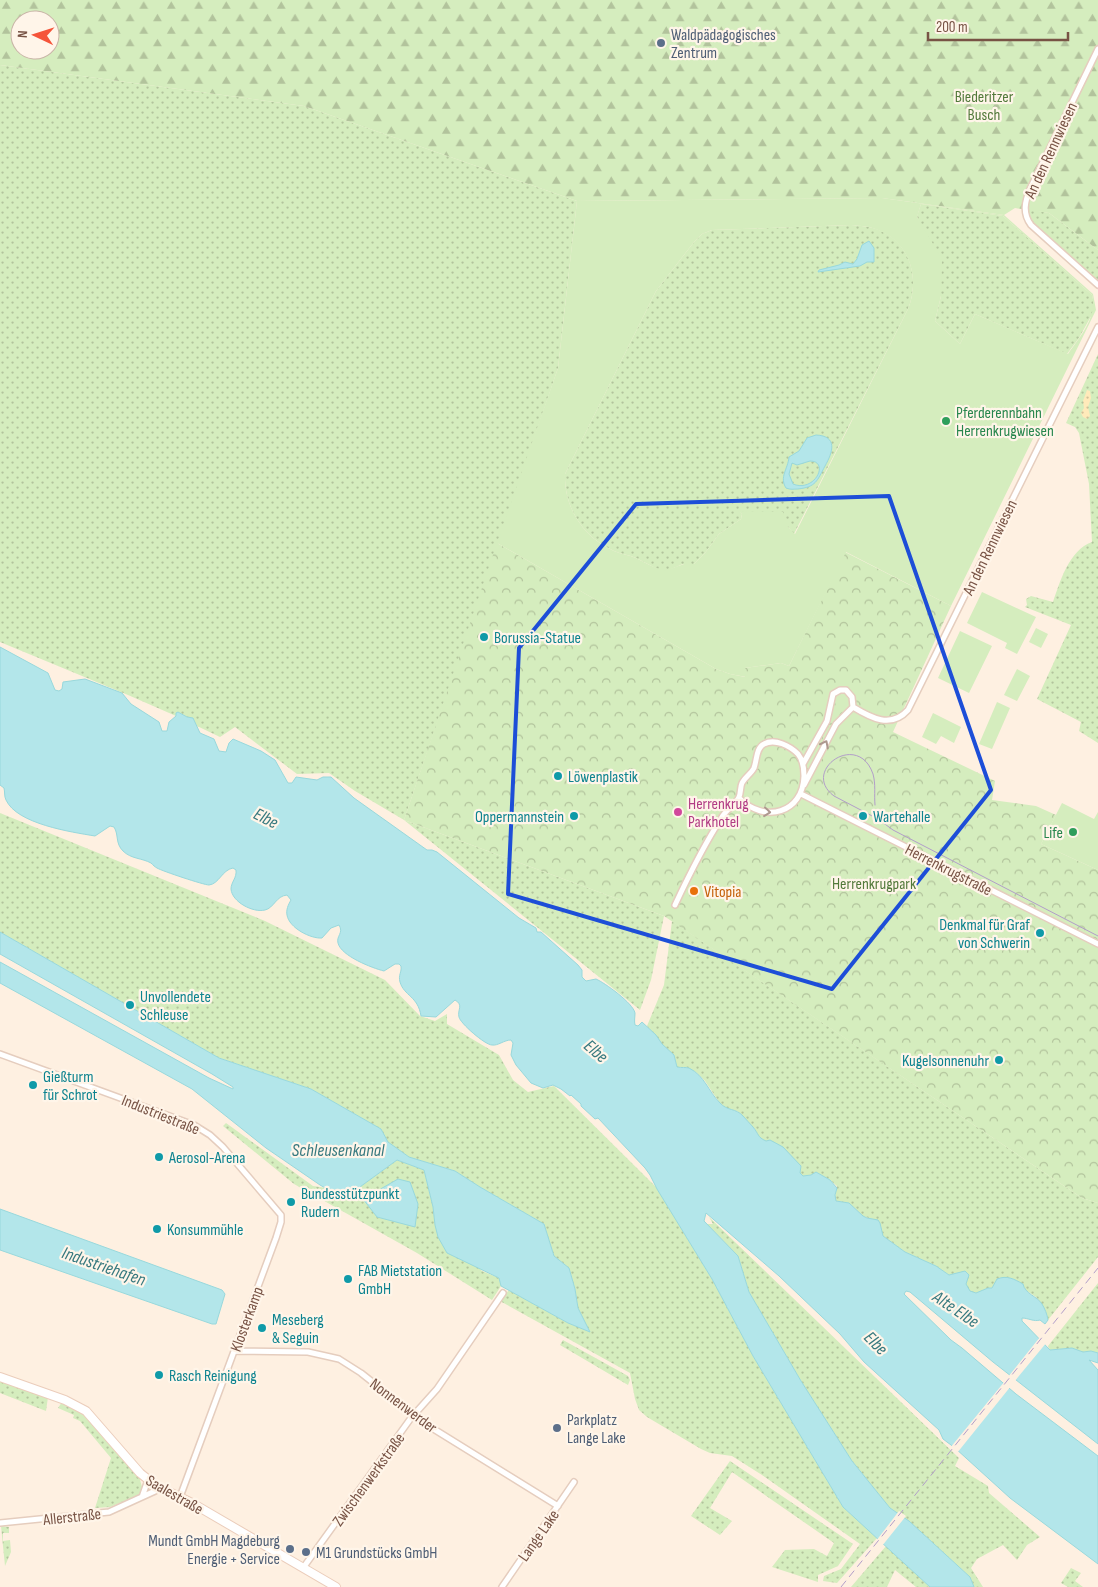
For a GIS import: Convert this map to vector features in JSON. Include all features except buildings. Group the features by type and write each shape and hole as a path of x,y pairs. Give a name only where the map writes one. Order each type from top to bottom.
{"main road":[{"name":"Saalestraße","path":"0,1377 65,1400 86,1411 148,1480 336,1587"}],"street":[{"name":"An den Rennwiesen","path":"1098,49 1030,189 1025,209 1031,224 1098,285"},
{"name":"An den Rennwiesen","path":"853,707 873,717 887,721 896,720 908,710 1098,327"},
{"path":"739,798 758,811 770,814 787,807 801,794 836,724 853,707 852,697 848,691 841,690 833,694 830,699 827,718 803,764"},
{"path":"675,904 722,816 739,798 742,784 752,770 757,753 762,745 772,742 782,744 797,753 803,764 804,787"},
{"name":"Herrenkrugstraße","path":"801,794 1098,944"},
{"name":"Industriestraße","path":"0,1054 180,1119 199,1128 223,1147 279,1212 282,1217 280,1226"},
{"name":"Klosterkamp","path":"180,1497 280,1226"},
{"name":"Zwischenwerkstraße","path":"303,1568 414,1416 435,1392 503,1293"},
{"name":"Nonnenwerder","path":"235,1350 308,1352 339,1359 357,1370 414,1416 558,1506"},
{"path":"141,1497 148,1480"},
{"name":"Lange Lake","path":"502,1587 574,1482"},
{"name":"Allerstraße","path":"0,1523 106,1513 156,1492 158,1487"}],"highlighted area":[{"path":"889,496 991,790 832,989 508,894 519,648 636,504"}],"green space":[{"name":"Biederitzer Busch","path":"0,0 1098,0 1098,250 1049,213 1015,208 1004,215 882,198 577,201 304,106 0,65"},
{"path":"0,65 304,106 577,201 558,368 404,820 329,773 297,774 235,727 220,737 197,726 192,718 178,712 176,716 0,642"},
{"name":"Pferderennbahn Herrenkrugwiesen","path":"882,198 1004,215 1093,294 1096,310 951,606 846,552 789,666 781,663 745,668 746,677 716,669 497,543 558,368 577,201","holes":["921,204 1003,216 1092,295 1092,311 1087,326 1068,354 975,314 960,344 935,321 941,296 942,259 917,217","851,225 875,229 889,236 898,244 910,264 913,286 912,298 795,534 788,527 783,512 738,511 742,514 741,519 719,534 694,564 684,564 664,571 636,558 614,551 593,538 572,510 568,498 565,474 656,291 694,242 702,234 712,230"]},
{"path":"921,204 1003,216 1092,295 1095,309 1079,338 1067,354 975,314 960,344 935,321 941,296 917,216"},
{"path":"1028,209 1049,213 1098,250 1098,282 1031,222"},
{"path":"851,225 879,230 899,244 910,264 913,275 912,298 794,534 788,527 739,511 742,514 741,519 719,534 694,564 683,564 664,572 636,558 614,551 593,538 572,510 568,498 565,474 656,291 694,242 702,234 712,230"},
{"path":"1098,354 1098,743 1079,731 1081,722 1037,699 1071,625 1025,607 1027,605 1026,599 1031,596 1053,602 1062,576 1071,559 1084,546 1092,542 1089,484 1079,433 1075,427 1066,423"},
{"name":"Herrenkrugpark","path":"497,543 716,669 745,677 745,668 781,663 789,666 845,552 951,606 893,732 995,781 992,800 1036,806 1056,815 1041,844 1098,870 1098,1203 1082,1198 664,916 404,820"},
{"path":"982,592 1036,617 1017,654 1005,648 1007,643 967,623"},
{"path":"1036,628 1048,634 1041,648 1029,642"},
{"path":"960,631 992,646 969,693 938,678"},
{"path":"1017,669 1030,676 1017,701 1004,695"},
{"path":"997,702 1010,708 992,749 979,744"},
{"path":"933,713 961,727 954,743 941,736 936,744 922,737"},
{"name":"Life","path":"1062,803 1094,819 1098,812 1098,870 1041,844"},
{"path":"0,813 265,921 385,980 420,1016 435,1021 447,1014 447,1024 499,1055 513,1080 528,1092 554,1086 656,1187 712,1279 753,1356 843,1507 877,1538 837,1583 823,1581 824,1576 841,1569 860,1544 732,1456 710,1453 701,1449 647,1417 639,1410 630,1373 500,1301 509,1290 568,1323 589,1331 578,1308 569,1268 554,1256 544,1224 455,1171 409,1157 388,1142 381,1129 311,1089 219,1058 0,932"},
{"path":"404,820 664,916 651,980 640,1010"},
{"path":"672,921 1082,1198 1098,1203 1098,1257 1048,1320 1040,1302 1023,1286 988,1288 977,1293 970,1292 959,1273 949,1275 936,1266 905,1252 883,1236 880,1226 874,1220 863,1216 849,1203 836,1201 837,1186 830,1180 816,1172 803,1176 800,1173 801,1166 793,1158 759,1138 754,1128 742,1115 737,1111 728,1110 719,1102 705,1081 697,1073 686,1067 677,1067 674,1055 647,1026 664,985"},
{"path":"226,1123 313,1186 353,1192 397,1160 424,1170 433,1207 435,1225 482,1271 499,1278 501,1286 492,1300 417,1253 294,1184 223,1126"},
{"path":"709,1217 959,1458 955,1466 988,1486 989,1493 1040,1537 1027,1545 1017,1560 1003,1545 977,1559 971,1568 983,1587 974,1587 970,1577 910,1522 890,1508 852,1461 801,1381 749,1292 738,1256 707,1224 713,1224"},
{"path":"1098,1283 1098,1353 1091,1351 1083,1352 1072,1348 1050,1350 1048,1346"},
{"path":"563,1340 628,1376 630,1380 628,1385 560,1345"},
{"path":"0,1379 48,1397 46,1411 0,1393"},
{"path":"62,1402 85,1414 139,1476 142,1487 141,1494 110,1507 95,1508 111,1458 80,1421 73,1418 74,1415 58,1408"},
{"path":"730,1461 853,1544 838,1566 818,1575 818,1582 772,1567 785,1550 814,1549 827,1556 834,1543 732,1472 710,1508 732,1521 720,1535 691,1516"},
{"path":"1,1526 9,1527 9,1533 3,1533 3,1541 10,1540 11,1552 5,1566"},
{"path":"886,1546 930,1587 916,1587 895,1570 887,1587 851,1587"},
{"path":"1071,1568 1081,1573 1075,1581 1083,1587 1068,1587 1061,1583"}],"sand":[{"path":"1087,390 1090,391 1091,398 1088,407 1090,416 1087,419 1081,413 1084,408 1083,401"}],"water":[{"path":"869,241 874,248 874,262 818,272 819,270 845,262 853,264 862,245"},
{"path":"816,435 828,438 832,446 830,455 820,476 812,485 798,489 786,488 783,480 789,457 799,451 807,438","holes":["810,461 816,462 819,466 819,471 813,481 801,486 793,484 789,474 792,463 797,465"]},
{"path":"0,647 48,673 55,690 59,691 62,689 63,682 85,679 122,693 131,704 159,722 162,731 167,731 169,722 178,712 193,718 200,733 214,739 219,751 226,752 229,743 233,739 261,751 275,760 288,783 292,783 296,777 317,780 323,777 331,777 354,798 427,850 437,852 519,918 536,928 537,932 541,932 578,965 582,970 582,977 586,981 596,979 618,994 633,1009 635,1025 638,1026 642,1022 656,1035 662,1044 674,1055 677,1067 689,1068 694,1071 703,1079 723,1106 740,1113 761,1138 766,1141 770,1140 783,1147 801,1166 800,1173 803,1176 816,1172 830,1180 837,1188 836,1201 849,1203 863,1216 878,1220 883,1236 905,1252 936,1266 949,1275 965,1271 969,1275 966,1284 970,1291 976,1293 992,1288 997,1279 1004,1277 1023,1284 1026,1290 1042,1304 1048,1320 1045,1324 1040,1320 1022,1318 1022,1321 1050,1350 1072,1348 1083,1352 1091,1351 1098,1353 1098,1363 1089,1360 1098,1370 1098,1444 993,1362 910,1292 906,1291 904,1294 951,1340 1016,1394 1098,1456 1098,1564 1010,1498 943,1439 939,1430 864,1362 840,1334 779,1276 706,1213 704,1221 738,1256 749,1292 801,1381 852,1461 890,1508 909,1521 970,1577 974,1587 930,1587 843,1507 753,1356 712,1279 645,1168 598,1118 595,1119 571,1095 553,1085 543,1088 531,1083 516,1065 511,1055 513,1043 511,1040 492,1045 479,1038 460,1020 460,1006 455,1000 436,1017 421,1016 417,1004 402,987 400,980 401,966 399,964 395,964 384,971 351,957 340,948 338,943 341,930 339,925 331,928 322,938 312,937 301,932 292,924 287,915 291,900 287,895 280,897 271,907 265,910 255,910 244,906 232,894 231,887 236,873 236,870 233,868 226,871 212,884 199,883 160,870 148,861 126,854 119,845 114,827 110,826 95,836 73,832 33,821 12,808 5,798 4,788 0,785"},
{"name":"Schleusenkanal","path":"0,932 219,1058 311,1089 381,1129 388,1142 409,1157 455,1171 544,1224 554,1256 569,1268 578,1308 590,1332 568,1323 501,1286 499,1278 447,1253 438,1237 424,1170 397,1160 353,1192 327,1189 266,1148 192,1089 0,983 0,962 209,1078 233,1089 233,1087 212,1074 0,954"},
{"path":"398,1179 410,1182 418,1204 415,1227 377,1217 363,1199"},
{"name":"Industriehafen","path":"0,1209 222,1290 225,1294 216,1324 0,1250"}],"pier":[{"path":"1040,1337 1047,1342 1014,1382 1008,1377"},
{"path":"1005,1381 1011,1386 957,1453 950,1448"},
{"path":"899,1511 906,1516 882,1546 876,1541"}],"tram line":[{"path":"875,805 874,778 866,761 856,755 845,755 835,759 827,766 824,776 825,786 834,796 878,819 893,830 1098,936"}],"railway":[{"path":"841,1587 1098,1268"}],"place":[{"name":"Waldpädagogisches Zentrum","path":"661,43"},
{"name":"Pferderennbahn Herrenkrugwiesen","path":"946,421"},
{"name":"Borussia-Statue","path":"484,637"},
{"name":"Löwenplastik","path":"558,776"},
{"name":"Herrenkrug Parkhotel","path":"678,812"},
{"name":"Oppermannstein","path":"574,816"},
{"name":"Wartehalle","path":"863,816"},
{"name":"Life","path":"1073,832"},
{"name":"Vitopia","path":"694,891"},
{"name":"Denkmal für Graf von Schwerin","path":"1040,933"},
{"name":"Unvollendete Schleuse","path":"130,1005"},
{"name":"Kugelsonnenuhr","path":"999,1060"},
{"name":"Gießturm für Schrot","path":"33,1085"},
{"name":"Aerosol-Arena","path":"159,1157"},
{"name":"Bundesstützpunkt Rudern","path":"291,1202"},
{"name":"Konsummühle","path":"157,1229"},
{"name":"FAB Mietstation GmbH","path":"348,1279"},
{"name":"Meseberg & Seguin","path":"262,1328"},
{"name":"Rasch Reinigung","path":"159,1375"},
{"name":"Parkplatz Lange Lake","path":"557,1428"},
{"name":"Mundt GmbH Magdeburg Energie + Service","path":"290,1549"},
{"name":"M1 Grundstücks GmbH","path":"306,1552"}],"water label":[{"name":"Elbe","path":"266,818"},
{"name":"Elbe","path":"596,1051"},
{"name":"Alte Elbe","path":"956,1309"},
{"name":"Elbe","path":"876,1343"}]}
